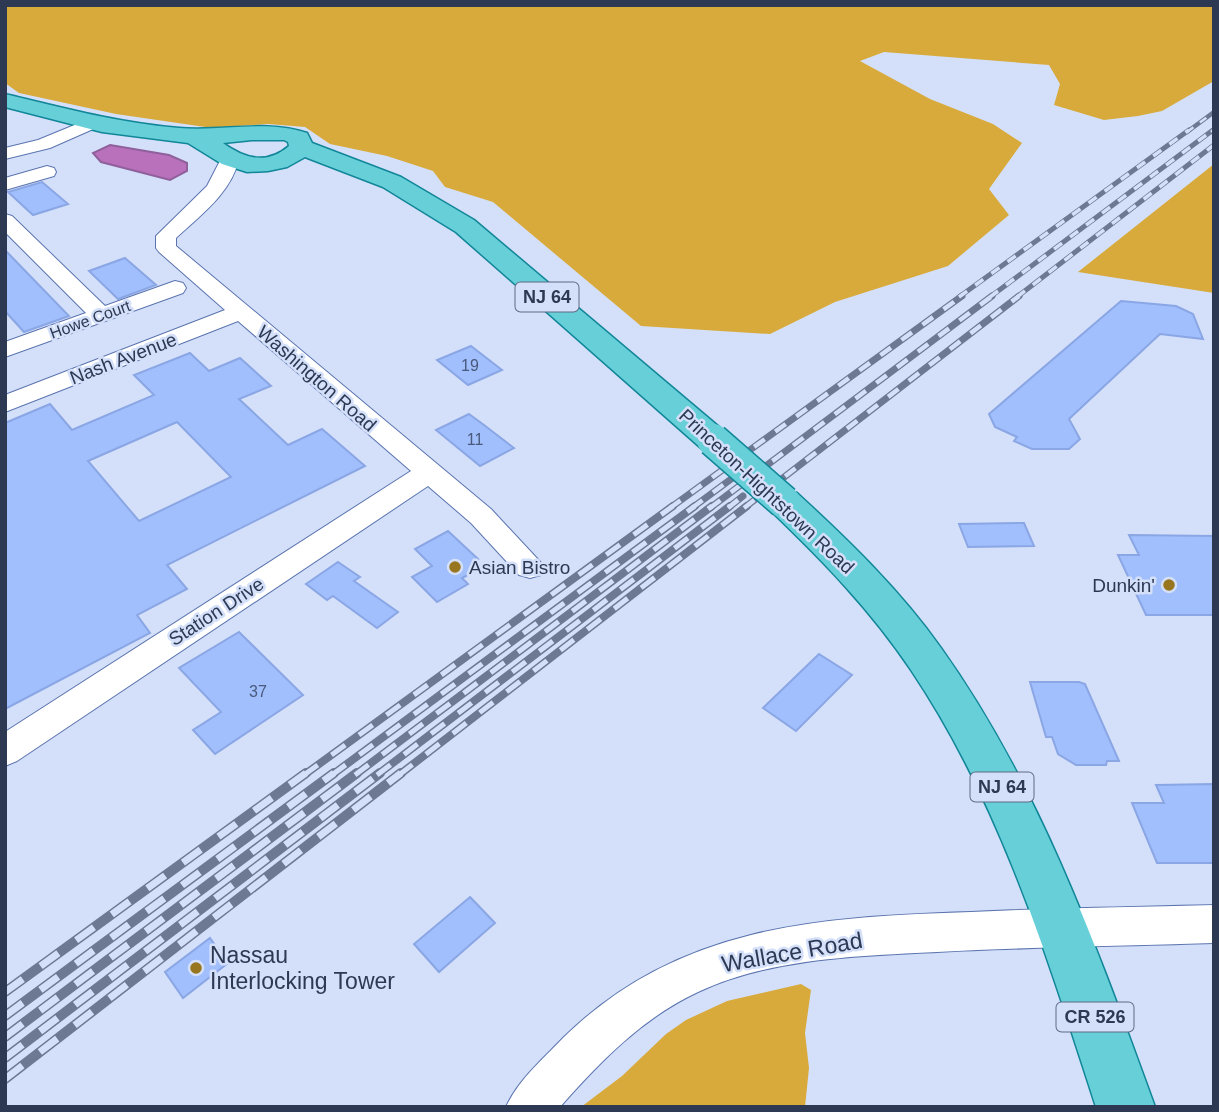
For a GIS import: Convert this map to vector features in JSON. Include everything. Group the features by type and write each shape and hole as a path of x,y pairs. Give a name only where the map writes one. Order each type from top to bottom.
{"main road":[{"path":"5,100 94,122 173,134 202,137 282,133 299,138 302,147 297,153 273,162 245,164 228,157 207,142 173,134"},
{"path":"228,157 225,150 229,144 248,135"},
{"name":"Princeton-Hightstown Road","path":"302,147 367,172 416,195 465,226 784,502 880,598 976,737 1017,814 1063,927 1126,1107"},
{"name":"Princeton-Hightstown Road","path":"273,162 316,163 367,172"}],"street":[{"path":"5,154 44,144 94,122"},
{"name":"Washington Road","path":"228,157 229,169 220,184 166,236 166,248 481,516 530,567"},
{"name":"Washington Road","path":"220,184 273,162"},
{"path":"5,184 47,172"},
{"path":"5,220 101,315"},
{"name":"Howe Court","path":"5,351 175,288"},
{"name":"Nash Avenue","path":"5,404 241,312"},
{"path":"5,351 38,391"},
{"name":"Station Drive","path":"5,751 428,473"},
{"name":"Wallace Road","path":"529,1107 589,1041 617,1017 655,992 719,964 747,956 857,939 1063,927 1214,924"}],"shaded area":[{"path":"5,5 1214,5 1214,81 1162,111 1104,120 1054,105 1060,84 1049,65 884,52 860,61 930,99 993,124 1022,143 989,189 1009,215 948,266 835,302 770,334 641,326 493,202 445,187 433,171 387,156 330,144 305,127 268,124 212,128 116,114 19,93 5,83"},
{"path":"110,145 169,155 187,163 187,171 170,180 101,162 93,153"},
{"path":"1214,164 1214,293 1078,272"},
{"path":"801,984 811,990 805,1033 809,1068 805,1107 581,1107 622,1076 666,1034 686,1020 727,1001"}],"building":[{"path":"42,182 68,204 33,215 8,192"},
{"path":"5,250 69,316 24,332 5,311"},
{"path":"125,258 156,285 118,299 89,271"},
{"path":"1121,301 1176,306 1193,314 1203,339 1160,334 1069,419 1080,439 1069,449 1032,449 1014,441 1017,437 995,427 989,414"},
{"path":"471,346 502,370 468,385 437,360"},
{"path":"190,353 209,371 240,358 271,386 239,399 288,445 322,429 365,466 167,565 187,589 137,615 150,633 5,709 5,423 50,404 72,430 154,395 134,375","holes":["177,422 231,477 139,521 88,461"]},
{"path":"469,414 514,448 480,466 436,430"},
{"path":"1024,523 1034,546 968,547 959,524"},
{"name":"Asian Bistro","path":"448,531 478,559 474,561 481,568 462,578 468,584 437,602 412,577 432,566 415,549"},
{"path":"1129,535 1214,536 1214,615 1146,615 1118,555 1139,555"},
{"path":"338,562 360,577 354,581 398,612 377,628 333,596 327,600 306,584"},
{"path":"239,632 303,695 215,754 193,730 221,712 179,668"},
{"path":"819,654 852,675 796,731 763,708"},
{"path":"1030,682 1085,684 1119,761 1107,761 1106,765 1076,765 1058,754 1052,737 1046,737"},
{"path":"1214,784 1214,863 1157,863 1132,803 1164,803 1156,785"},
{"path":"470,897 495,923 439,972 414,944"},
{"name":"Nassau Interlocking Tower","path":"210,938 228,963 183,998 165,972"}],"railway":[{"path":"1187,132 1214,112"},
{"path":"959,297 1189,130"},
{"path":"990,297 1213,130"},
{"path":"1017,297 1214,145"},
{"path":"670,508 962,296"},
{"path":"710,508 992,296"},
{"path":"744,508 1019,296"},
{"path":"692,508 750,465"},
{"path":"728,508 743,496"},
{"path":"304,775 673,506"},
{"path":"332,775 695,506"},
{"path":"355,775 712,506"},
{"path":"377,775 730,506"},
{"path":"399,775 747,506"},
{"path":"5,992 306,773"},
{"path":"5,1016 334,773"},
{"path":"5,1037 357,773"},
{"path":"5,1058 380,773"},
{"path":"5,1079 401,773"}],"place":[{"name":"Asian Bistro","path":"455,567"},
{"name":"Dunkin'","path":"1169,585"},
{"name":"Nassau Interlocking Tower","path":"196,968"}]}
